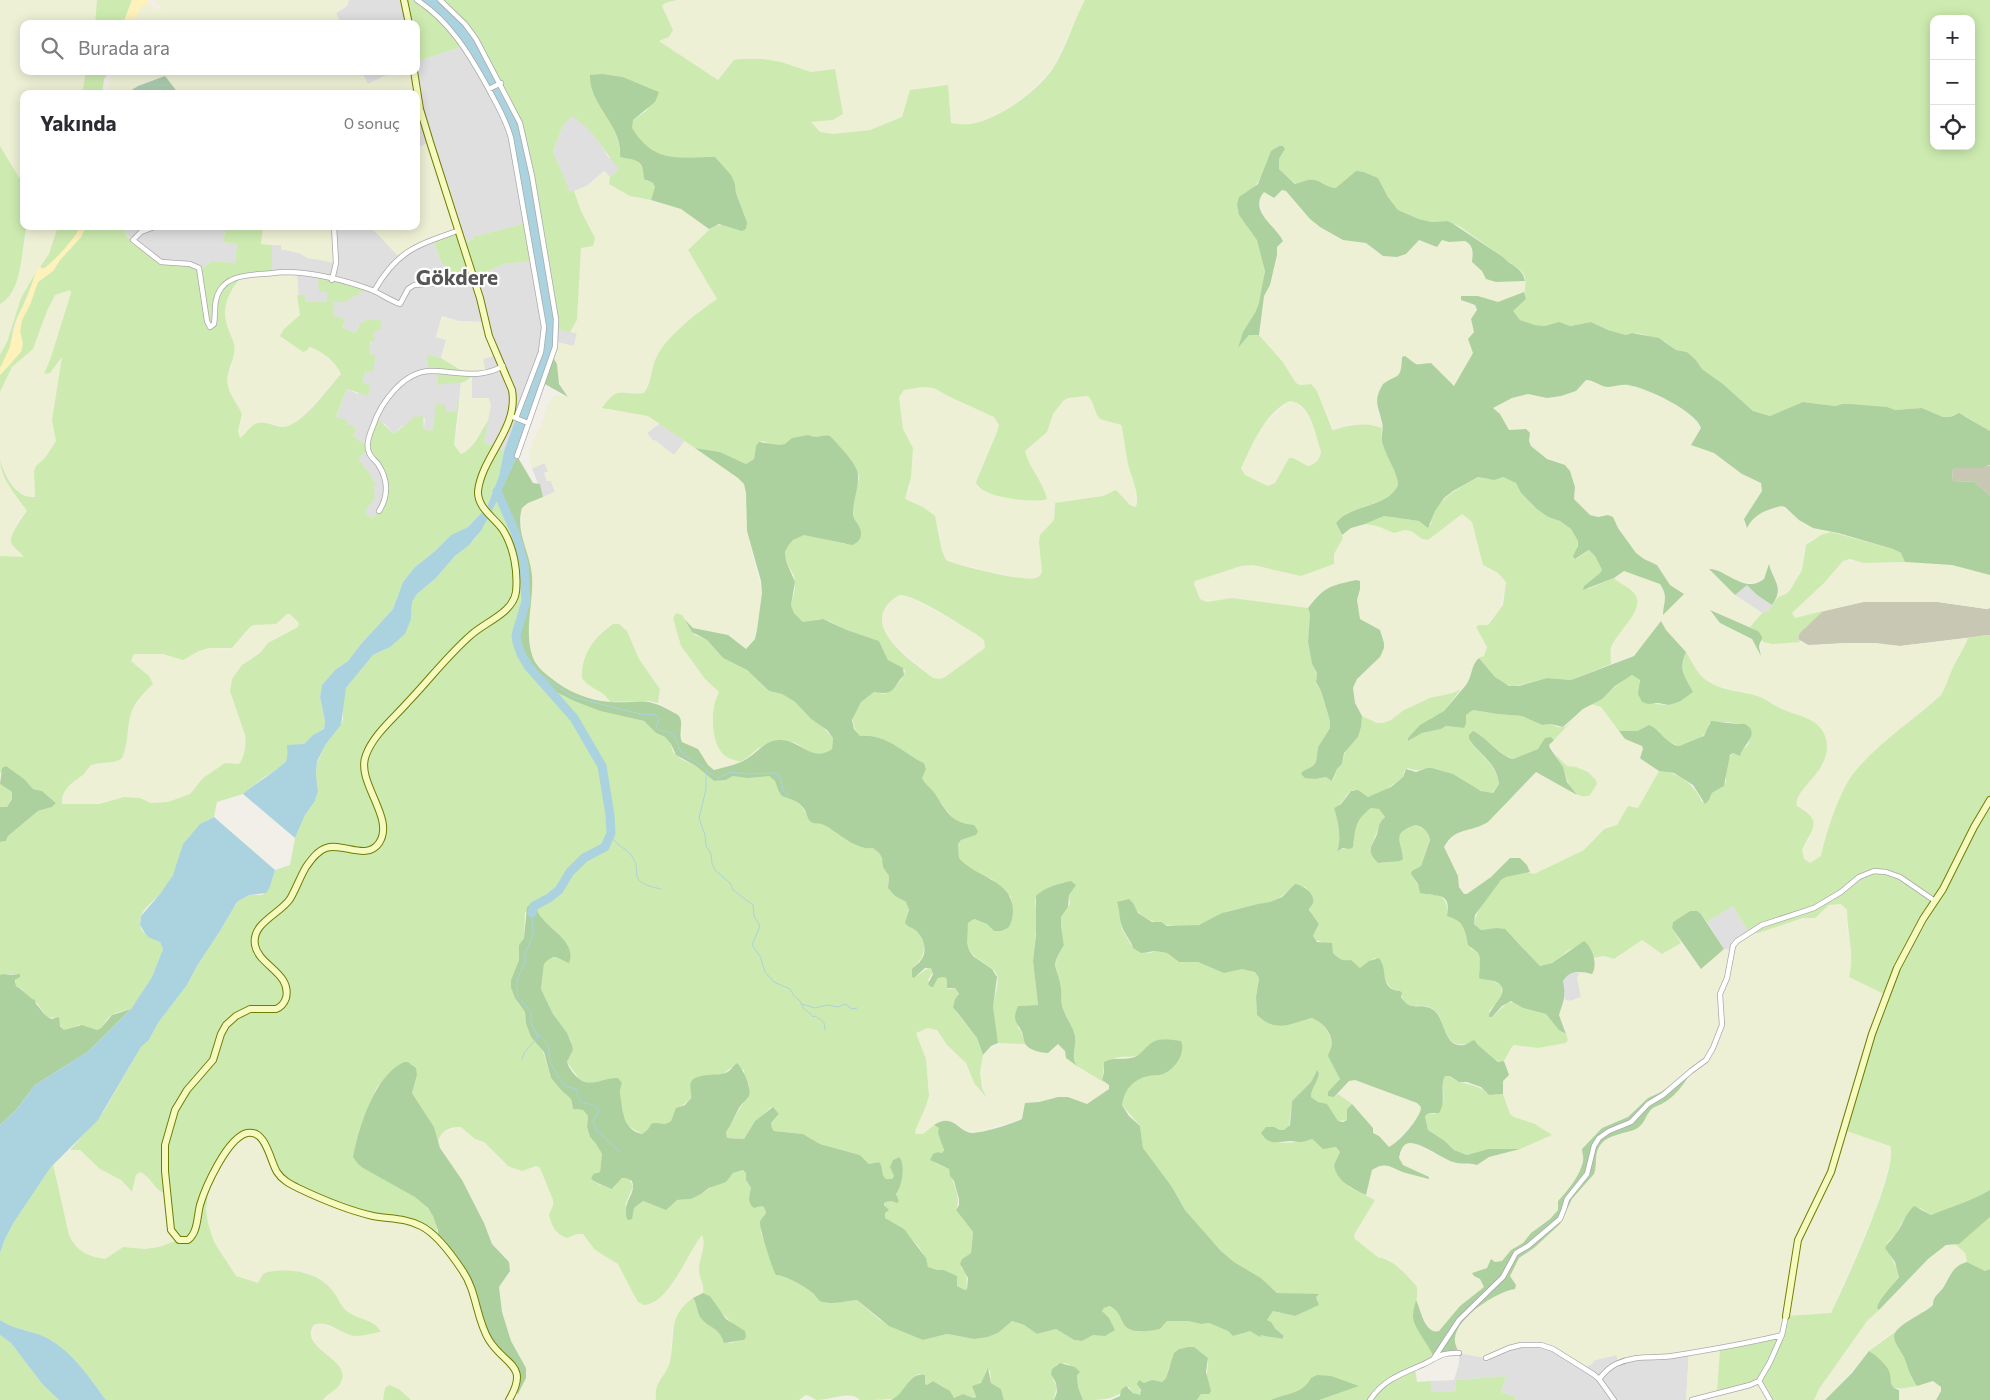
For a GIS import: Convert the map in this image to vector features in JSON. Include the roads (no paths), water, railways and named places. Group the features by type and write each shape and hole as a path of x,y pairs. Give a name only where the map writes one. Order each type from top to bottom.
{"street":[{"path":"404,0 408,20"},
{"path":"417,0 443,20 469,54 490,88 511,138 544,327 540,352 515,417 504,433 483,475 478,493 481,504 503,531 510,546 516,571 515,598 505,611 479,628 462,644 369,748 364,759 364,773 379,812 382,830 381,840 376,847 369,850 333,846 321,851 304,871 289,900 258,929 254,938 256,949 283,981 286,993 284,1003 276,1009 259,1008 242,1012 226,1025 221,1034 213,1060 187,1090 175,1110 165,1145 164,1164 171,1230 179,1240 188,1240 194,1234 201,1204 211,1177 229,1149 246,1134 251,1134 261,1139 277,1172 292,1185 313,1196 362,1213 405,1220 426,1229 462,1270 471,1287 487,1336 494,1347 516,1371 517,1382 509,1400"},
{"path":"440,0 465,24 476,38 520,123 524,135 556,319 556,338 552,357 527,422 517,456"},
{"path":"414,75 416,90"},
{"path":"490,88 499,84"},
{"path":"420,115 480,298 489,336 513,394 515,417"},
{"path":"147,230 133,240 161,262 186,263 198,266 201,273 207,321 210,327 214,322 218,294 227,282 236,277 288,272 332,280 374,291 400,304 408,289 414,284 451,282 472,278"},
{"path":"332,280 336,263 334,230"},
{"path":"374,291 385,273 400,256 412,248 457,231"},
{"path":"380,511 387,497 386,485 380,467 368,452 368,445 373,424 395,390 416,374 427,371 486,374 503,366"},
{"path":"515,417 527,422"},
{"path":"1692,1400 1759,1381 1770,1362 1782,1335 1798,1240 1830,1172 1883,1003 1910,940 1947,883 1974,827 1990,800"},
{"path":"1434,1358 1464,1313 1503,1277 1516,1253 1528,1246 1560,1219 1567,1199 1587,1174 1594,1146 1600,1138 1609,1131 1631,1122 1648,1104 1667,1092 1706,1060 1722,1025 1720,994 1727,978 1733,946 1737,941 1762,925 1814,908 1841,892 1859,877 1874,871 1886,872 1900,877 1935,901"},
{"path":"1599,1379 1615,1364 1640,1357 1670,1356 1686,1352 1730,1348 1782,1335"},
{"path":"1486,1358 1521,1345 1541,1345 1553,1349 1599,1379 1614,1400"},
{"path":"1370,1400 1379,1388 1391,1378 1445,1353 1459,1353"},
{"path":"1759,1381 1770,1400"}],"water":[{"path":"420,0 440,0 476,39 520,123 556,319 556,338 517,456 481,531 436,578 417,594 412,602 411,619 405,634 390,647 373,655 346,688 341,725 326,744 317,761 318,791 315,801 305,815 295,838 243,794 286,761 287,745 304,744 313,735 324,729 325,721 320,697 322,685 335,670 348,661 393,609 403,582 414,568 451,535 468,527 487,507 499,476 504,451 544,336 508,127 464,46"},
{"path":"214,817 275,870 270,887 266,893 249,895 237,902 187,985 158,1023 149,1040 141,1047 98,1120 51,1167 14,1222 0,1253 0,1125 16,1110 35,1085 89,1051 131,1009 152,977 163,949 160,942 148,937 145,933 140,925 141,916 173,875 183,844 200,824"},
{"path":"0,1320 11,1326 41,1335 65,1350 106,1400 59,1400 43,1385 11,1343 0,1335"}],"waterway":[{"path":"497,491 515,532 524,566 526,601 516,635 521,654 528,666 574,718 602,766 610,815 611,833 605,847 584,858 570,872 559,890 534,906 532,913"},
{"path":"528,666 573,697 640,714 656,715 659,719 656,726 658,729 672,734 684,754 706,769 706,789 699,818 705,835 706,846 711,854 715,870 730,883 733,890 753,905 754,916 760,926 752,945 760,956 765,972 774,982 790,989 804,1009 813,1017 815,1016 823,1021 825,1030"},
{"path":"708,772 719,778 730,772 748,774 775,773 781,779 783,791 790,795"},
{"path":"610,835 634,860 638,879 642,883 661,889"},
{"path":"522,1059 524,1053 538,1037 531,1023 531,1012 518,997 517,986 524,964 525,953 533,936 532,913"},
{"path":"802,1004 815,1008 827,1005 838,1007 845,1004 852,1009 857,1008"},
{"path":"537,1033 548,1045 550,1062 559,1078 566,1086 576,1089 581,1101 598,1108 599,1110 593,1121 597,1131 620,1152"}],"district":[{"name":"Gökdere","path":"457,276"}]}
